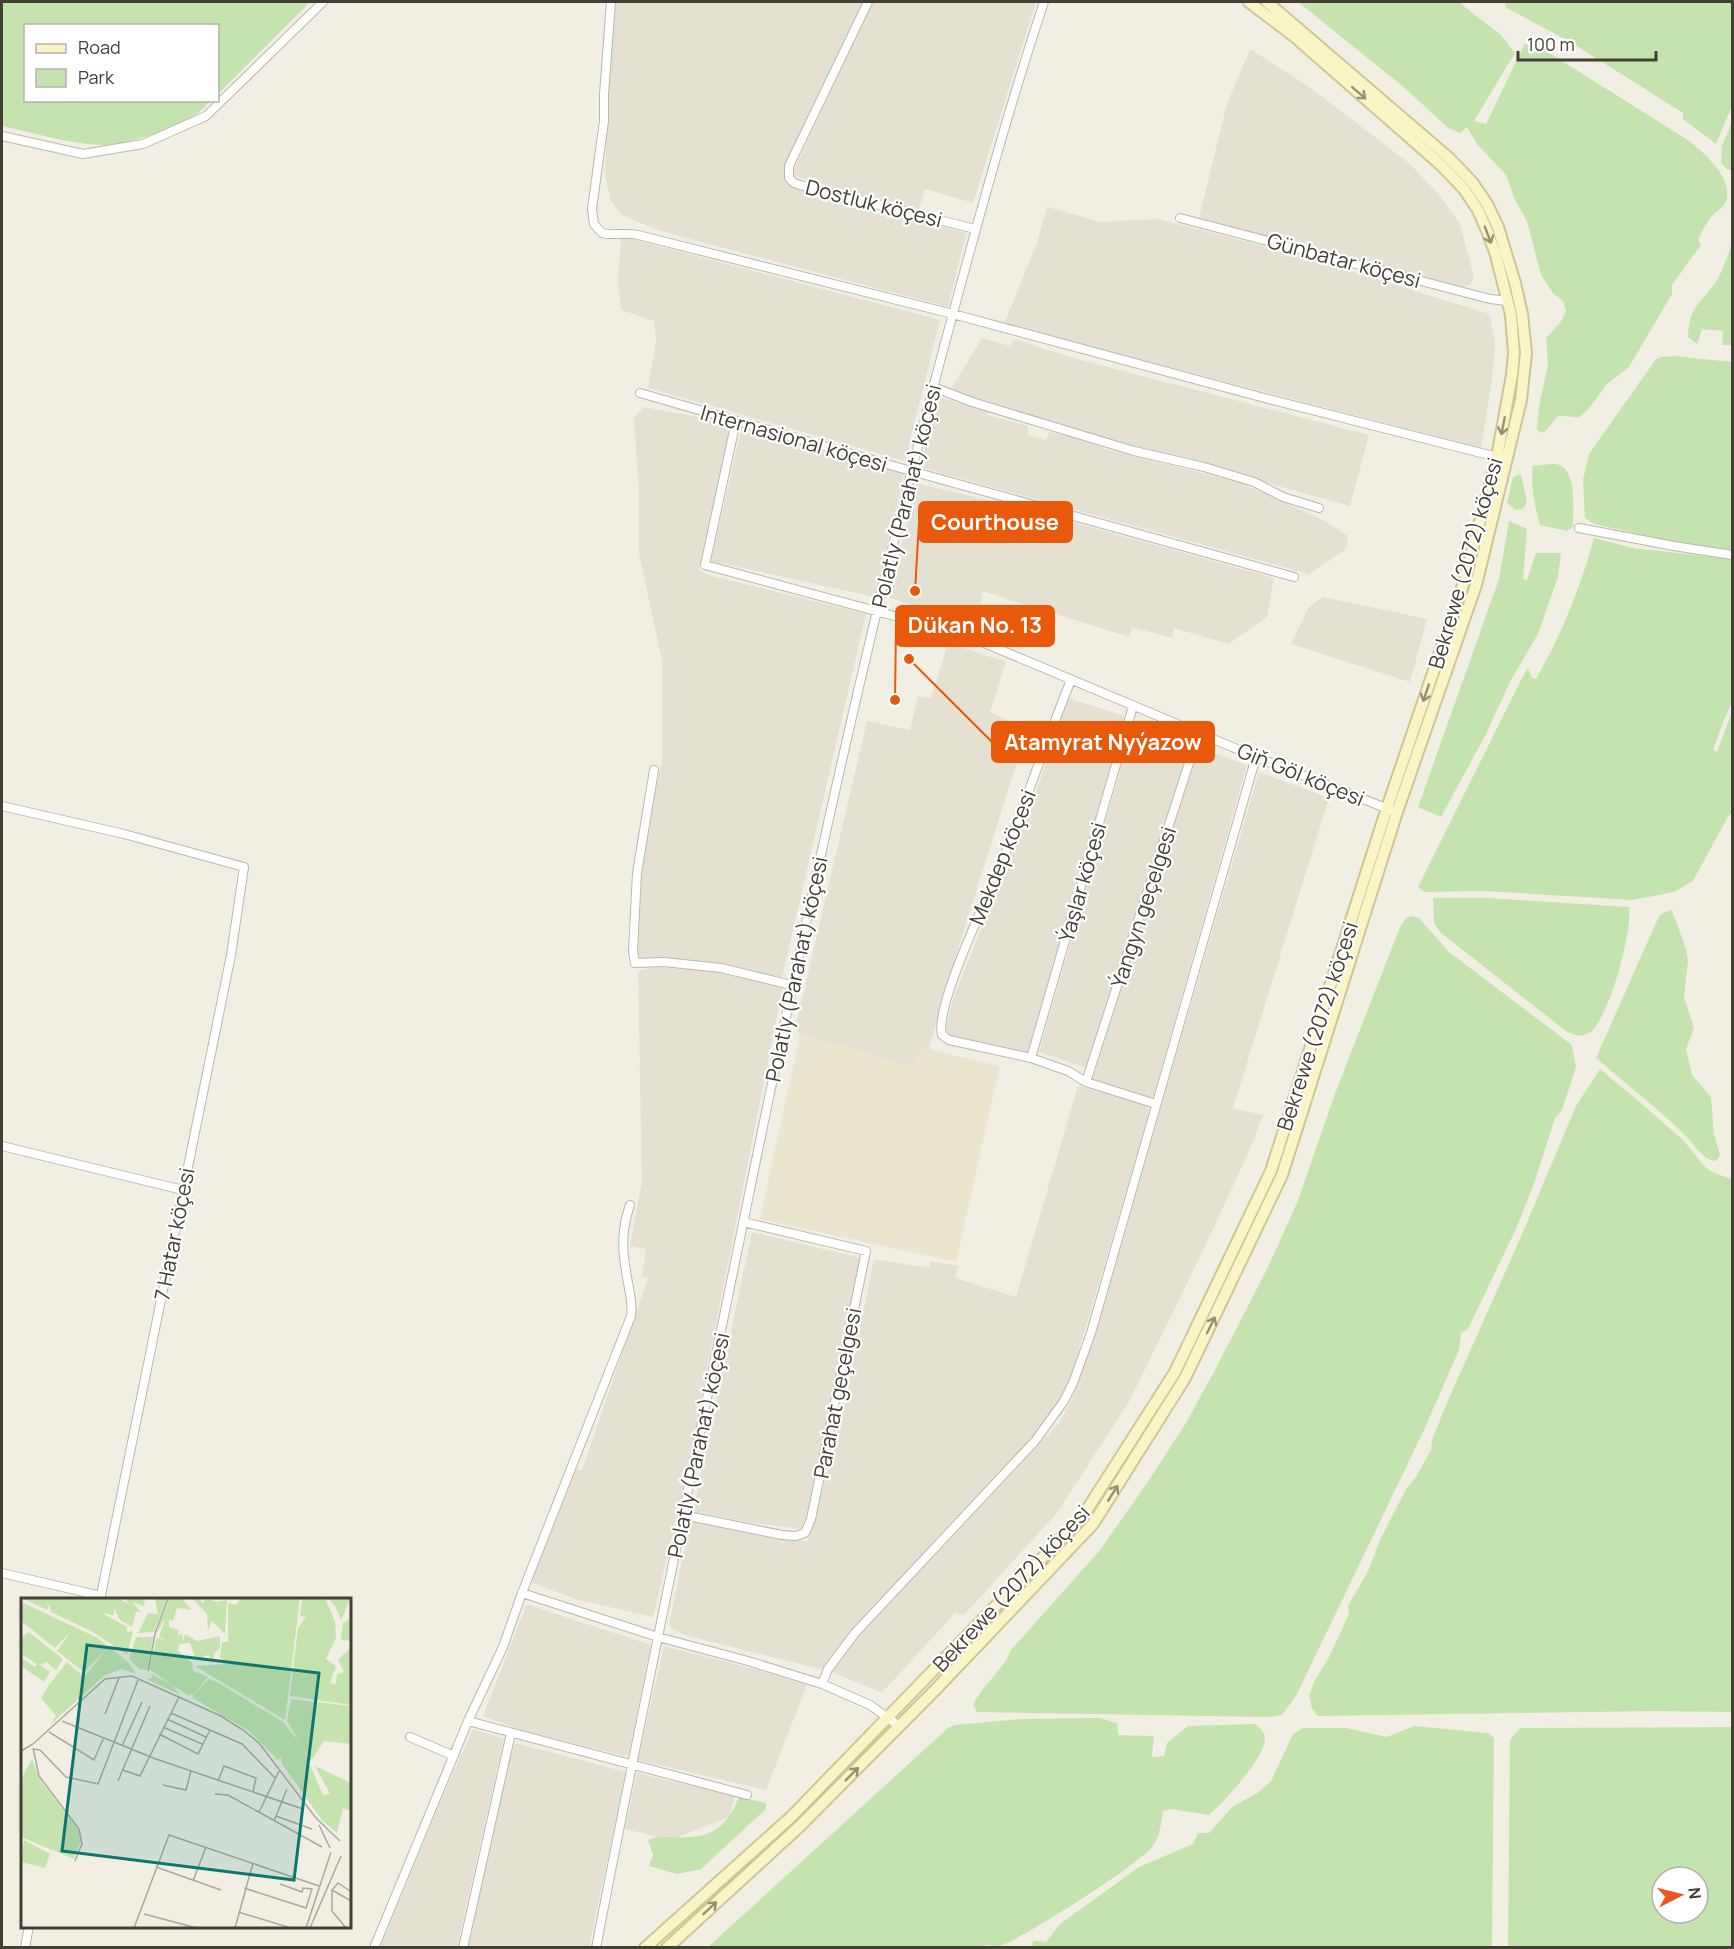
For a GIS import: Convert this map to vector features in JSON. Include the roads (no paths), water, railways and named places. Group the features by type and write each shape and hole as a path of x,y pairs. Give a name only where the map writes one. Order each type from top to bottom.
{"main road":[{"name":"Bekrewe (2072) köçesi","path":"667,1947 800,1826 1093,1524 1185,1378 1282,1175 1392,810 1464,582 1497,457 1514,353 1508,301 1488,233 1478,210 1464,189 1441,165 1294,37 1249,2"},
{"name":"Bekrewe (2072) köçesi","path":"645,1947 791,1817 1083,1516 1175,1372 1271,1171 1392,810 1476,585 1521,400 1526,353 1522,314 1498,227 1488,204 1472,182 1440,150 1267,2"}],"street":[{"path":"2,136 82,154 143,144 206,116 323,2"},
{"path":"611,2 604,121 592,209 597,230 607,234 623,232 638,235 952,314 1497,457"},
{"name":"Dostluk köçesi","path":"868,2 789,166 789,178 800,185 975,229"},
{"name":"Polatly (Parahat) köçesi","path":"596,1947 791,985 877,610 975,229 1044,2"},
{"name":"Günbatar köçesi","path":"1180,218 1508,301"},
{"path":"933,387 972,402 1134,451 1204,466 1254,482 1283,497 1319,508"},
{"name":"Internasional köçesi","path":"640,393 1294,577"},
{"name":"Giň Göl köçesi","path":"736,421 705,565 965,635 1256,757 1392,810"},
{"path":"1579,528 1732,555"},
{"name":"Mekdep köçesi","path":"1031,1058 949,1040 942,1035 941,1022 948,995 1002,862 1071,680"},
{"name":"Ýaşlar köçesi","path":"1031,1058 1133,706"},
{"name":"Ýangyn geçelgesi","path":"1086,1082 1199,732"},
{"path":"822,1684 828,1669 855,1633 1021,1456 1064,1401 1073,1383 1091,1333 1256,757"},
{"path":"654,770 637,873 635,963 664,962 721,968 791,985"},
{"name":"7 Hatar köçesi","path":"2,806 124,834 244,867 231,955 100,1598"},
{"path":"1031,1058 1068,1071 1086,1082 1156,1104"},
{"path":"2,1146 183,1190"},
{"path":"374,1947 468,1721 503,1647 631,1316 631,1298 622,1232 630,1205"},
{"name":"Parahat geçelgesi","path":"683,1515 796,1536 805,1533 812,1519 866,1251 743,1222"},
{"path":"2,1573 100,1598"},
{"path":"522,1593 658,1637 822,1684 870,1705 899,1726"},
{"path":"468,1721 747,1795"},
{"path":"463,1947 511,1733"},
{"path":"410,1737 454,1756"},
{"path":"24,1947 29,1928"}],"place":[{"name":"Courthouse","path":"915,591"},
{"name":"Atamyrat Nyýazow","path":"909,659"},
{"name":"Dükan No. 13","path":"895,700"}]}
